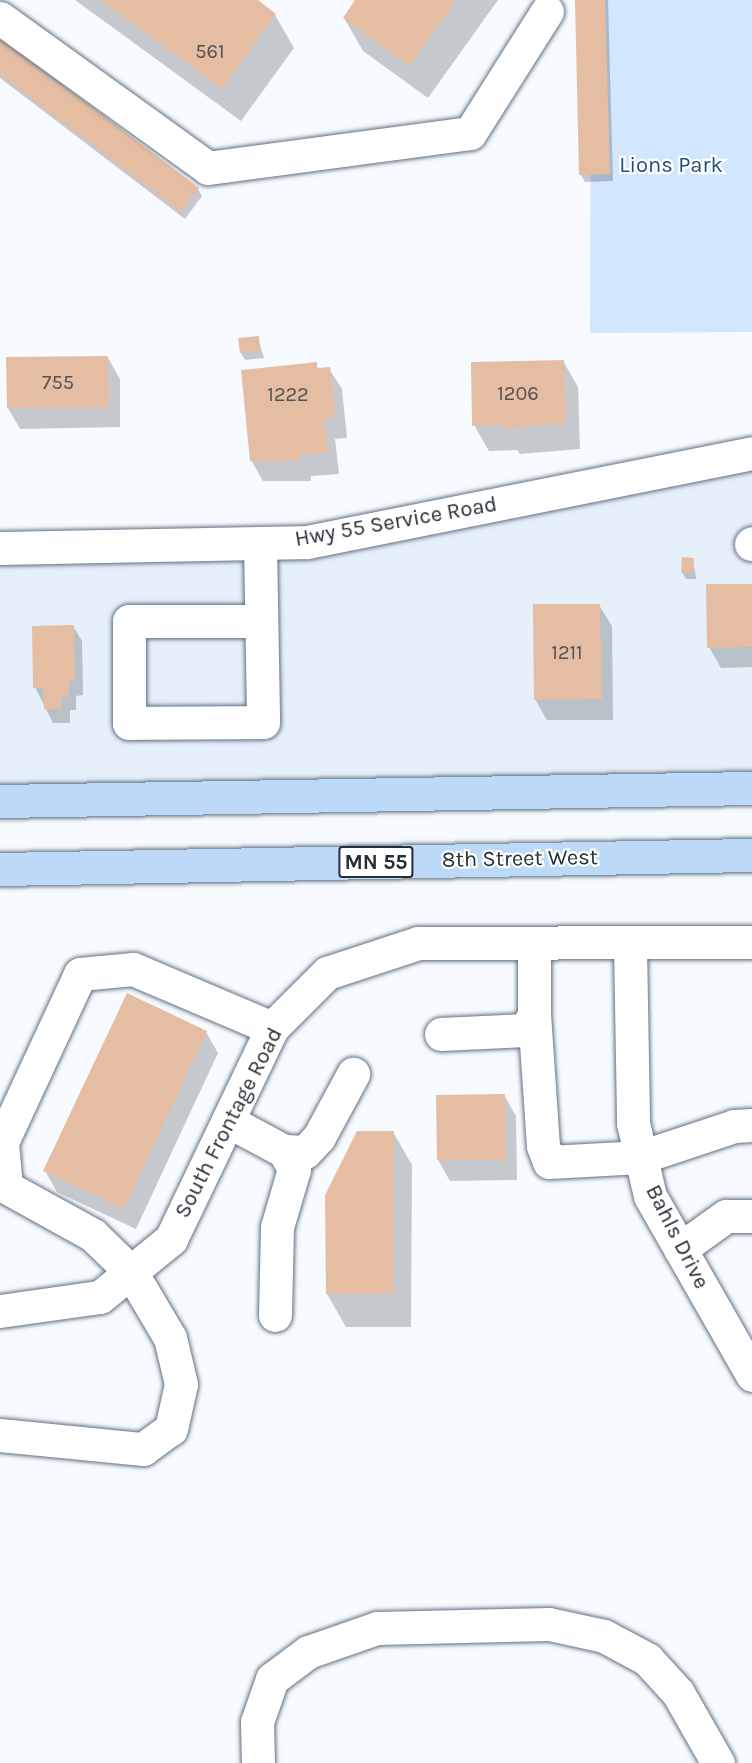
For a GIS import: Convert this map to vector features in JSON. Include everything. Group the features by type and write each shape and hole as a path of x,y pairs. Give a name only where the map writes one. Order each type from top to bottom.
{"highway":[{"path":"0,801 752,789"},
{"name":"8th Street West","path":"0,869 752,855"}],"street":[{"path":"0,18 208,168 470,133 547,11"},
{"name":"Hwy 55 Service Road","path":"0,548 307,542 752,453"},
{"path":"260,543 263,722 129,723 129,621 261,621"},
{"name":"South Frontage Road","path":"0,1311 100,1297 171,1239 272,1028 327,973 418,943 630,945 752,942"},
{"path":"534,944 534,1014 543,1146 549,1162 641,1157 705,1135 752,1125"},
{"name":"Bahls Drive","path":"630,945 633,1123 650,1196 680,1249 742,1336 752,1375"},
{"path":"0,1435 143,1449 171,1429 181,1384 170,1338 131,1272 93,1235 6,1187 2,1142 80,974 133,969 272,1028"},
{"path":"441,1034 526,1030 534,1014"},
{"path":"228,1121 284,1151 305,1152 319,1137 354,1074"},
{"path":"275,1315 277,1227 294,1169 284,1151"},
{"path":"680,1249 726,1216 752,1216"},
{"path":"258,1763 257,1722 272,1679 308,1652 377,1628 549,1624 604,1635 646,1659 678,1693 718,1763"}],"shaded area":[{"path":"752,453 752,788 0,801 0,548 307,542"}],"green space":[{"name":"Lions Park","path":"591,0 752,0 752,332 590,333"}],"building":[{"path":"100,0 258,0 276,14 222,89"},
{"path":"355,0 456,0 409,66 343,18"},
{"path":"575,0 605,0 610,174 579,175"},
{"path":"0,37 199,188 181,212 0,75"},
{"path":"259,336 260,351 240,353 238,338"},
{"path":"108,356 109,407 7,408 6,357"},
{"path":"564,360 566,423 503,429 503,424 472,426 471,362"},
{"path":"317,362 317,368 330,367 336,417 324,418 328,453 300,455 300,461 250,461 241,370"},
{"path":"682,557 694,558 693,572 681,573"},
{"path":"706,584 752,584 752,647 707,648"},
{"path":"533,604 600,604 602,699 534,700"},
{"path":"74,625 75,681 69,681 69,696 62,696 62,709 44,709 43,688 33,688 32,626"},
{"path":"127,993 207,1031 124,1209 43,1171"},
{"path":"505,1094 506,1160 437,1160 436,1095"},
{"path":"357,1131 394,1131 393,1294 326,1294 325,1195"}]}
